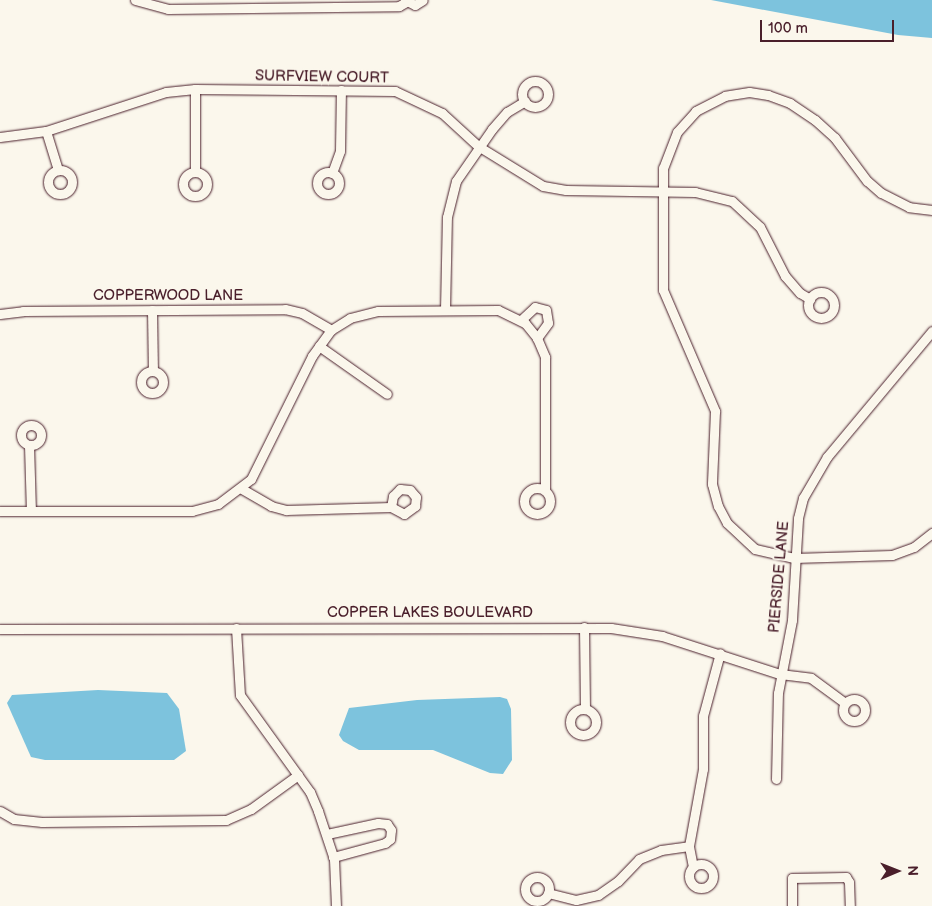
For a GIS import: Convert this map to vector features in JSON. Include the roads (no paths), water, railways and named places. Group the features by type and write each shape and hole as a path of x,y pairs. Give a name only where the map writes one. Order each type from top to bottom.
{"street":[{"path":"135,0 168,9 399,6 405,1 415,5 423,0"},
{"path":"195,89 195,172"},
{"name":"SURFVIEW COURT","path":"0,137 46,131 166,92 195,89 394,91 409,96 442,114 478,146 543,186 566,190 662,191 715,195 742,208 766,236 785,276 800,293 810,299"},
{"path":"332,173 340,151 341,90"},
{"path":"932,210 909,207 881,193 867,181 835,138 804,112 778,98 749,92 715,99 686,119 677,132 667,155 662,191 663,290 715,410 712,484 718,506 727,523 747,543 764,552 794,558 892,555 914,547 932,533"},
{"path":"445,310 449,206 456,180 478,146 507,112 525,101"},
{"path":"46,131 58,170"},
{"path":"522,320 535,307 546,310 548,323 537,338"},
{"name":"COPPERWOOD LANE","path":"0,314 23,310 285,309 302,313 331,330"},
{"path":"152,310 152,371"},
{"path":"0,511 192,510 218,504 242,489 251,479 318,346 331,330 350,318 378,311 498,310 522,320 537,338 545,357 545,490"},
{"name":"PIERSIDE LANE","path":"776,779 780,674 792,620 794,558 798,518 816,472 932,331"},
{"path":"318,346 387,394"},
{"path":"29,445 31,511"},
{"path":"242,489 270,506 286,510 390,507"},
{"path":"584,627 585,708"},
{"name":"COPPER LAKES BOULEVARD","path":"0,629 584,627 637,630 720,653 780,674 811,678 845,703"},
{"path":"236,628 240,695 310,792 327,834 333,857 336,906"},
{"path":"693,867 689,846 703,769 702,716 720,653"},
{"path":"0,810 14,819 42,822 226,820 250,809 298,775"},
{"path":"327,834 378,823 387,824 391,830 390,839 385,843 333,857"},
{"path":"548,893 566,900 586,899 608,889 639,859 661,850 689,846"},
{"path":"792,906 792,878 846,877 849,882 850,906"}],"water":[{"path":"711,0 932,0 932,38 898,35"},
{"path":"98,690 167,693 179,709 186,751 174,760 45,760 31,757 7,703 12,695"},
{"path":"500,697 507,699 511,709 512,760 503,774 490,773 433,750 359,750 343,741 339,735 349,708 417,700"}]}
